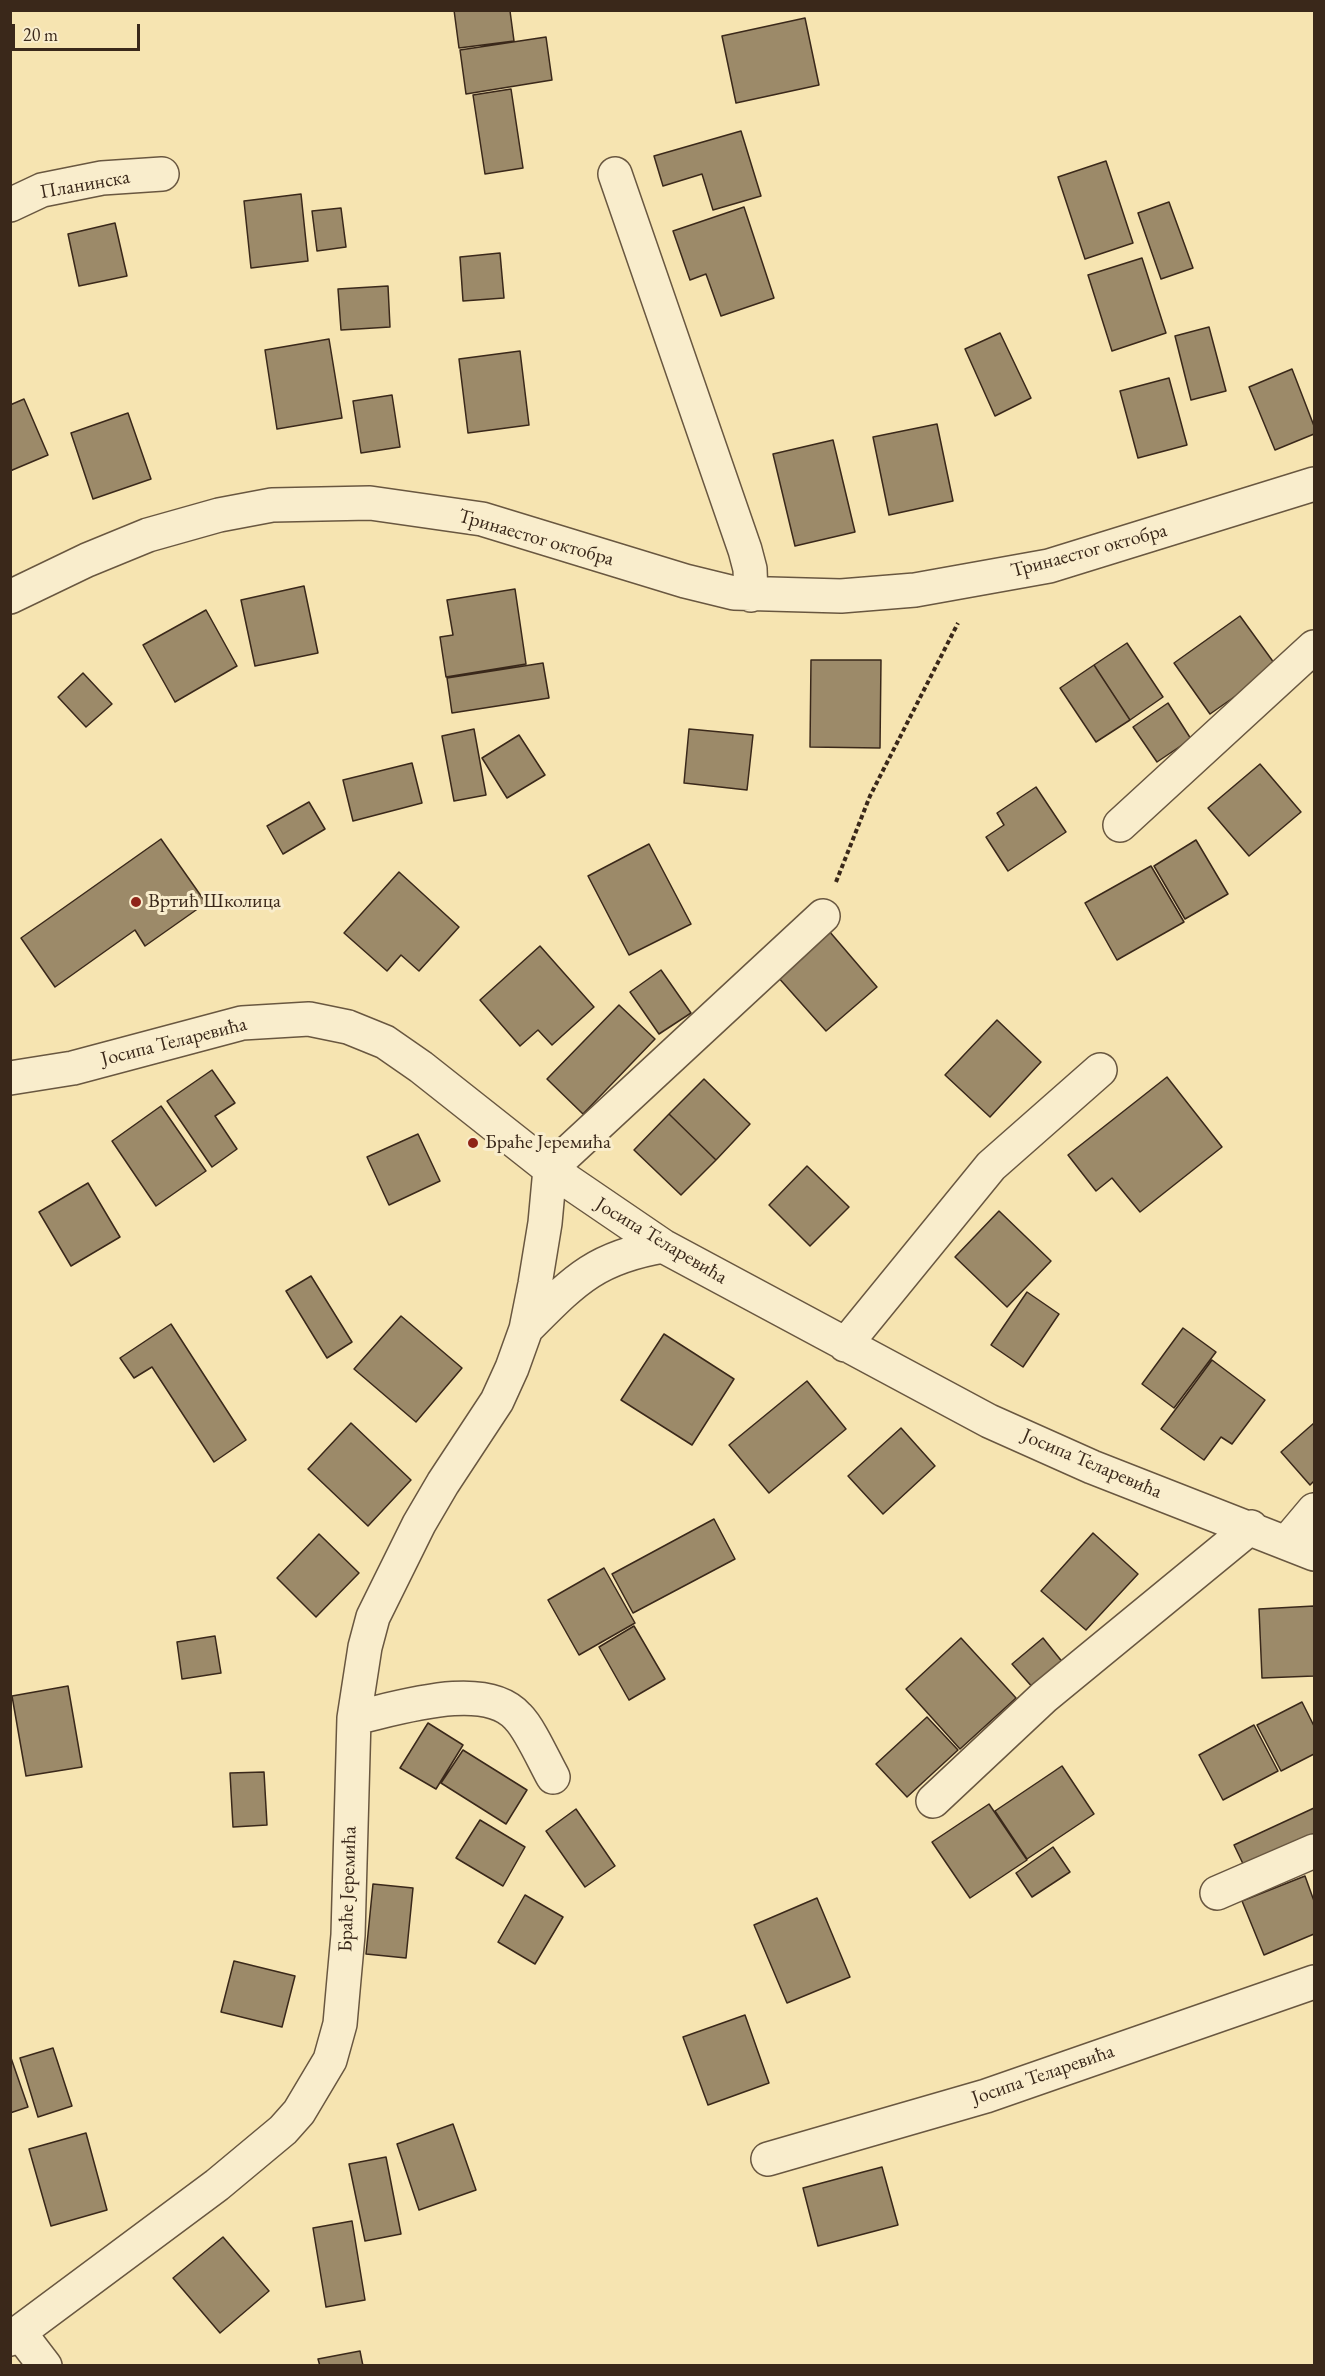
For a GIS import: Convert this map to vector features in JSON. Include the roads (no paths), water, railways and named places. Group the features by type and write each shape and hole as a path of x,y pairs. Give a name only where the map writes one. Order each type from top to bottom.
{"street":[{"name":"Планинска","path":"10,205 42,190 102,178 162,174"},
{"path":"615,174 745,550 750,569 751,595"},
{"name":"Тринаестог октобра","path":"10,597 87,560 148,535 219,515 272,506 370,503 482,519 685,581 734,593 841,596 915,590 1049,566 1314,484"},
{"path":"1120,825 1314,647"},
{"path":"550,1169 822,916"},
{"name":"Јосипа Теларевића","path":"10,1078 74,1068 242,1023 309,1019 348,1027 385,1042 550,1169 663,1246 989,1420 1092,1467 1300,1548"},
{"path":"845,1345 991,1166 1100,1070"},
{"name":"Браће Јеремића","path":"15,2335 217,2185 284,2130 299,2112 330,2060 340,2024 348,1935 354,1718 363,1658 373,1617 419,1524 497,1401 526,1329 545,1223 550,1169"},
{"name":"Браће Јеремића","path":"526,1329 561,1293 584,1274 604,1262 632,1252 663,1246"},
{"path":"1300,1548 1314,1510"},
{"path":"933,1801 1044,1697 1251,1527"},
{"path":"354,1718 444,1700 476,1698 499,1703 518,1716 554,1776"},
{"path":"1217,1893 1314,1851"},
{"name":"Јосипа Теларевића","path":"768,2159 986,2096 1314,1982"},
{"path":"15,2335 45,2366"}],"place":[{"name":"Вртић Школица","path":"136,902"},
{"name":"Браће Јеремића","path":"473,1143"}]}
